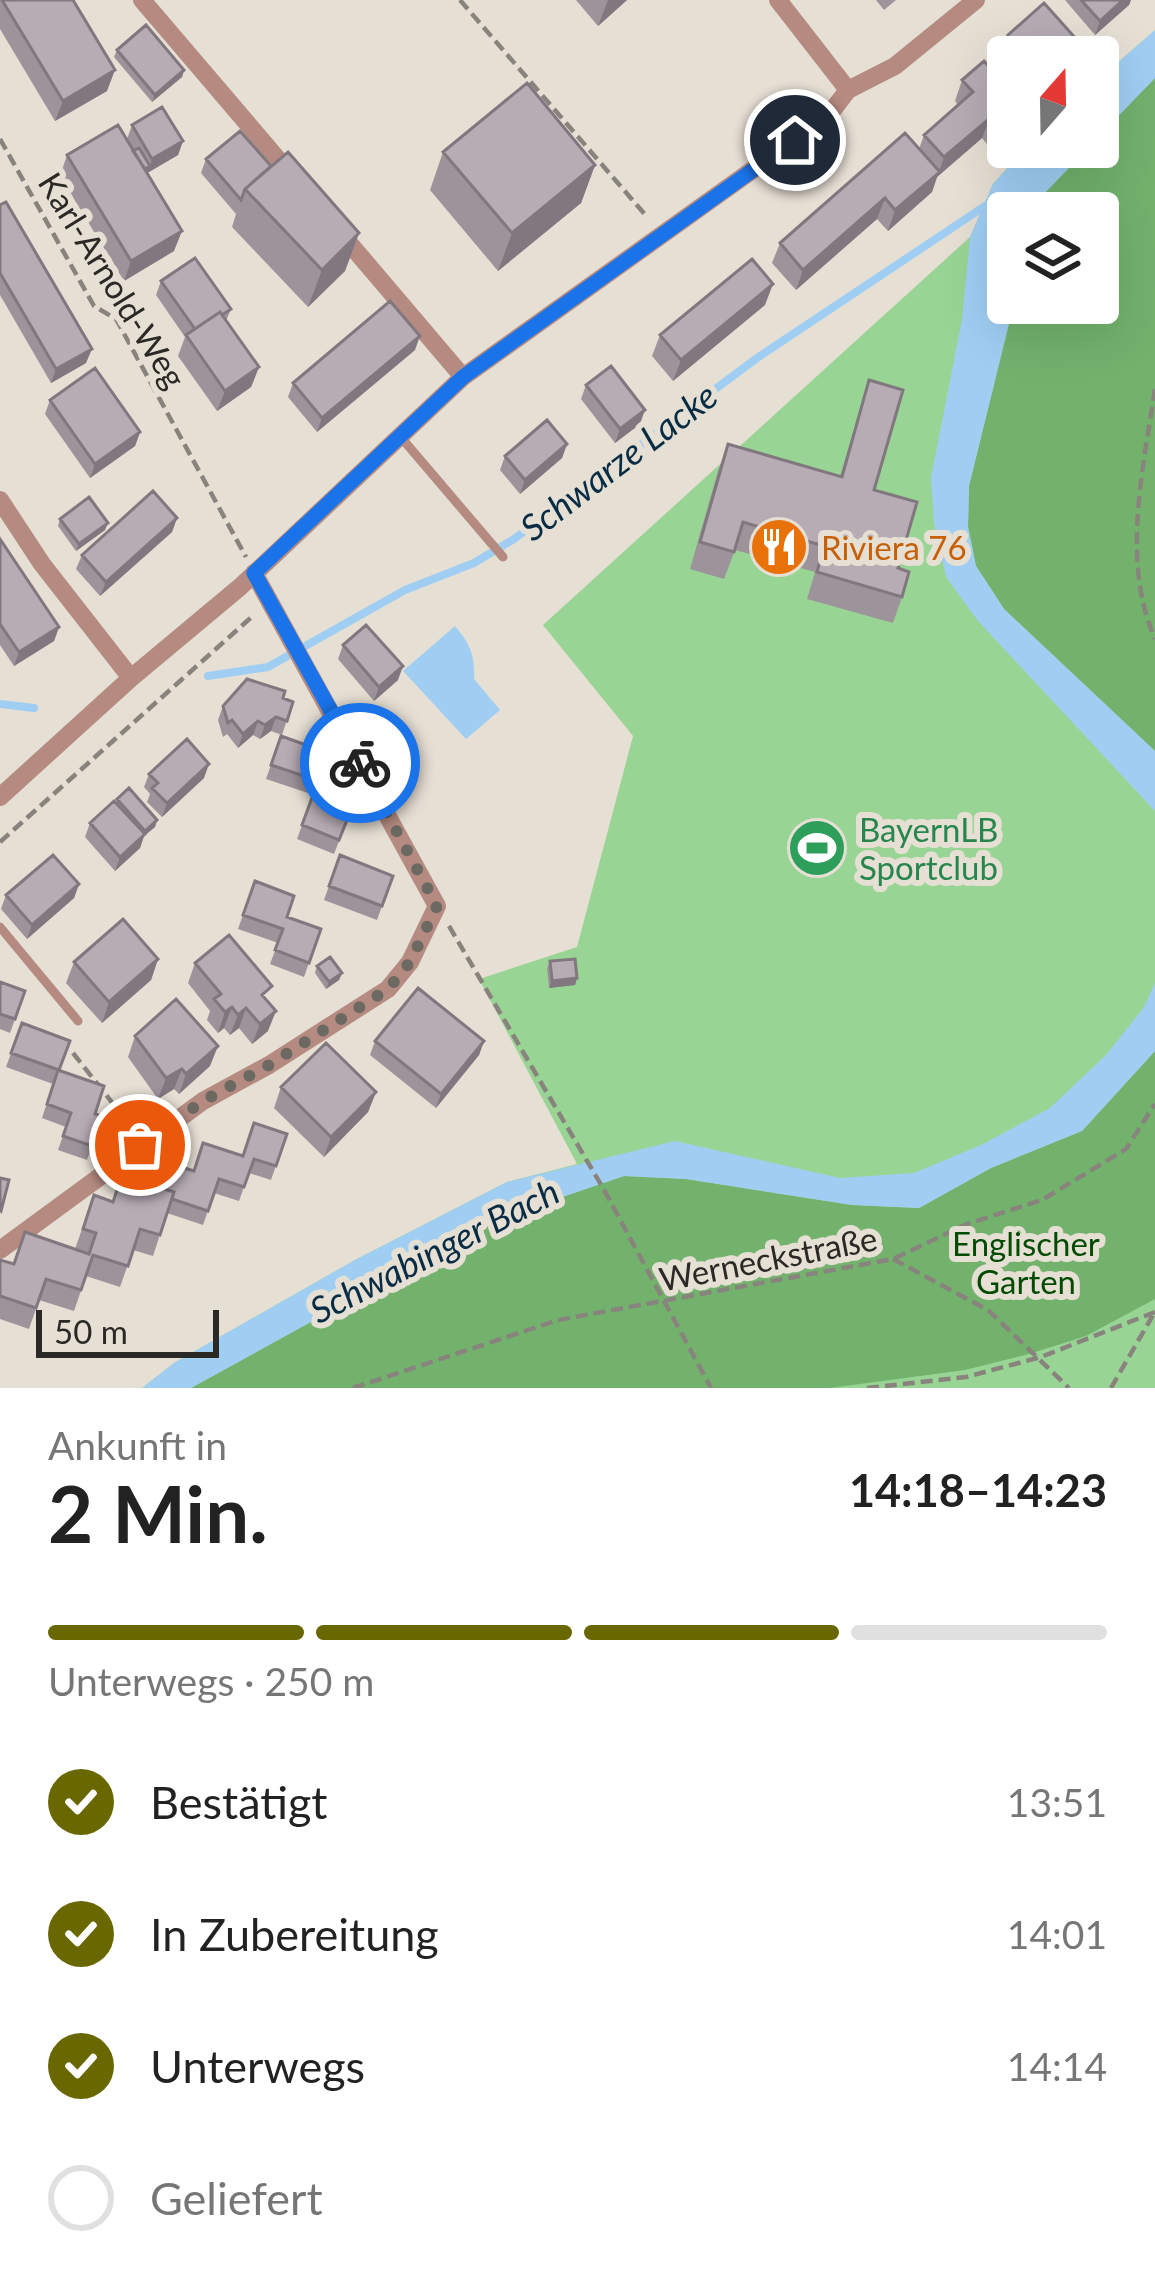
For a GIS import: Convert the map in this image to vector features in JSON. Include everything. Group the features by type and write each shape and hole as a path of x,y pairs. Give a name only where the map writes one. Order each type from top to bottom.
{"street":[{"path":"142,0 310,198"},
{"path":"778,0 848,90"},
{"path":"0,797 254,573 463,377 828,116 848,90 895,67 976,0"},
{"path":"326,216 463,377"},
{"path":"0,500 42,564 131,678"},
{"path":"0,1250 203,1101 388,989 410,962 437,906 254,573"}],"lane":[{"path":"399,435 503,557"},
{"path":"0,927 78,1022"}],"path":[{"path":"460,0 662,235"},
{"name":"Karl-Arnold-Weg","path":"0,139 94,306 116,319 254,573"},
{"path":"1155,389 1135,532 1155,639"},
{"path":"0,842 271,601"},
{"path":"437,906 603,1189 711,1388"},
{"path":"73,1053 144,1143"},
{"name":"Werneckstraße","path":"353,1388 559,1320 893,1259 967,1224 1042,1200 1126,1149 1155,1104"},
{"path":"893,1259 988,1310 1070,1388"},
{"path":"868,1388 965,1377 1041,1357 1154,1312"},
{"path":"1111,1388 1154,1312"}],"green space":[{"path":"1155,30 1155,1388 142,1388 174,1363 355,1260 507,1182 577,1164 479,979 577,947 633,736 543,625 970,237 987,198 987,324 1119,324 1119,192 990,192 1007,168 1119,168 1119,62"},
{"path":"1155,78 1155,751 1004,609 976,566 968,527 969,486 1009,324 1119,324 1119,192 1046,192 1069,168 1119,168 1119,115"},
{"name":"Englischer Garten","path":"1155,1051 1155,1299 1086,1336 965,1370 830,1388 191,1388 498,1219 624,1176 686,1179 852,1205 919,1208 991,1168 1082,1131"}],"water":[{"path":"1155,30 1155,78 1119,115 1119,62"},
{"path":"1007,168 1069,168 1046,192 990,192"},
{"path":"987,198 987,324 1009,324 969,486 968,527 976,566 1004,609 1155,751 1155,811 978,621 946,577 934,523 931,478 962,319 970,237"},
{"path":"455,626 470,650 474,679 500,710 466,739 403,671"},
{"name":"Schwabinger Bach","path":"1155,983 1155,1051 1082,1131 991,1168 919,1208 852,1205 686,1179 624,1176 498,1219 191,1388 142,1388 174,1363 355,1260 507,1182 675,1141 840,1178 914,1173 981,1145 1050,1108 1106,1055 1144,1007"}],"building":[{"path":"2,0 73,0 115,70 63,101"},
{"path":"1081,0 1123,0 1100,21"},
{"path":"1044,3 1074,36 1009,36"},
{"path":"146,25 184,70 155,95 117,50"},
{"path":"984,61 987,64 987,121 944,157 924,135 973,92 962,80"},
{"path":"527,83 595,165 512,233 443,152"},
{"path":"162,107 183,141 152,159 132,125"},
{"path":"118,125 182,231 131,261 67,155"},
{"path":"240,131 271,166 245,189 241,200 206,159"},
{"path":"905,133 940,172 895,210 885,198 803,270 780,243"},
{"path":"139,148 150,166 145,169 133,151"},
{"path":"288,152 359,233 322,270 245,189"},
{"path":"6,202 92,349 56,369 0,273 0,205"},
{"path":"195,258 231,309 195,329 161,281"},
{"path":"752,259 773,284 681,360 660,335"},
{"path":"390,301 420,336 322,418 293,383"},
{"path":"220,312 259,367 225,391 186,335"},
{"path":"611,366 645,410 620,429 586,385"},
{"path":"95,368 140,432 95,464 50,400"},
{"path":"869,380 903,390 874,490 917,502 898,568 909,572 902,597 817,572 824,546 743,522 734,552 700,542 728,444 842,477"},
{"path":"547,420 567,444 525,480 505,456"},
{"path":"153,491 177,518 106,582 82,555"},
{"path":"89,497 108,523 79,544 60,519"},
{"path":"0,539 59,627 19,652 0,624"},
{"path":"366,625 403,666 379,687 343,645"},
{"path":"247,679 285,691 283,698 293,702 287,721 276,717 265,725 258,721 243,734 232,720 228,723 223,706"},
{"path":"281,736 323,751 313,779 271,765"},
{"path":"187,739 209,764 167,803 152,788 158,783 149,774"},
{"path":"129,788 157,820 145,831 117,799"},
{"path":"313,795 351,810 339,840 302,825"},
{"path":"114,801 145,834 120,857 90,823"},
{"path":"53,855 79,884 32,925 6,895"},
{"path":"340,855 393,876 382,906 329,886"},
{"path":"255,881 294,896 287,917 321,929 309,963 275,950 283,929 243,915"},
{"path":"123,919 158,959 109,1002 74,962"},
{"path":"229,935 272,986 262,995 276,1011 260,1024 246,1008 238,1015 232,1007 225,1012 214,999 221,994 195,963"},
{"path":"330,957 342,973 329,982 317,966"},
{"path":"575,959 577,978 552,981 550,961"},
{"path":"0,982 25,991 15,1019 0,1014"},
{"path":"418,988 484,1041 441,1094 375,1041"},
{"path":"176,999 218,1046 186,1074 182,1069 166,1078 135,1036"},
{"path":"22,1023 70,1041 59,1070 11,1053"},
{"path":"326,1043 376,1092 331,1137 281,1087"},
{"path":"58,1070 104,1086 95,1114 102,1116 92,1146 63,1136 71,1113 47,1104"},
{"path":"254,1123 287,1134 276,1166 254,1159 244,1187 219,1179 208,1211 172,1199 174,1192 158,1187 166,1162 194,1171 203,1143 243,1156"},
{"path":"122,1175 174,1192 160,1235 140,1229 128,1266 93,1255 81,1290 46,1279 36,1308 0,1296 0,1260 14,1264 25,1232 89,1254 96,1233 83,1229 94,1195 113,1202"},
{"path":"0,1178 9,1180 1,1211 0,1210"}],"waterway":[{"name":"Schwarze Lacke","path":"208,676 268,667 405,590 474,563 514,539 757,358 987,205"},
{"name":"Schwarze Lacke","path":"0,704 34,708"}],"way so far":[{"path":"140,1145 203,1101 388,989 410,962 437,906 360,763"}],"place":[{"name":"Riviera 76","path":"779,547"},
{"name":"BayernLB Sportclub","path":"817,848"}],"route":[{"path":"360,763 254,573 463,377 795,140"}]}
